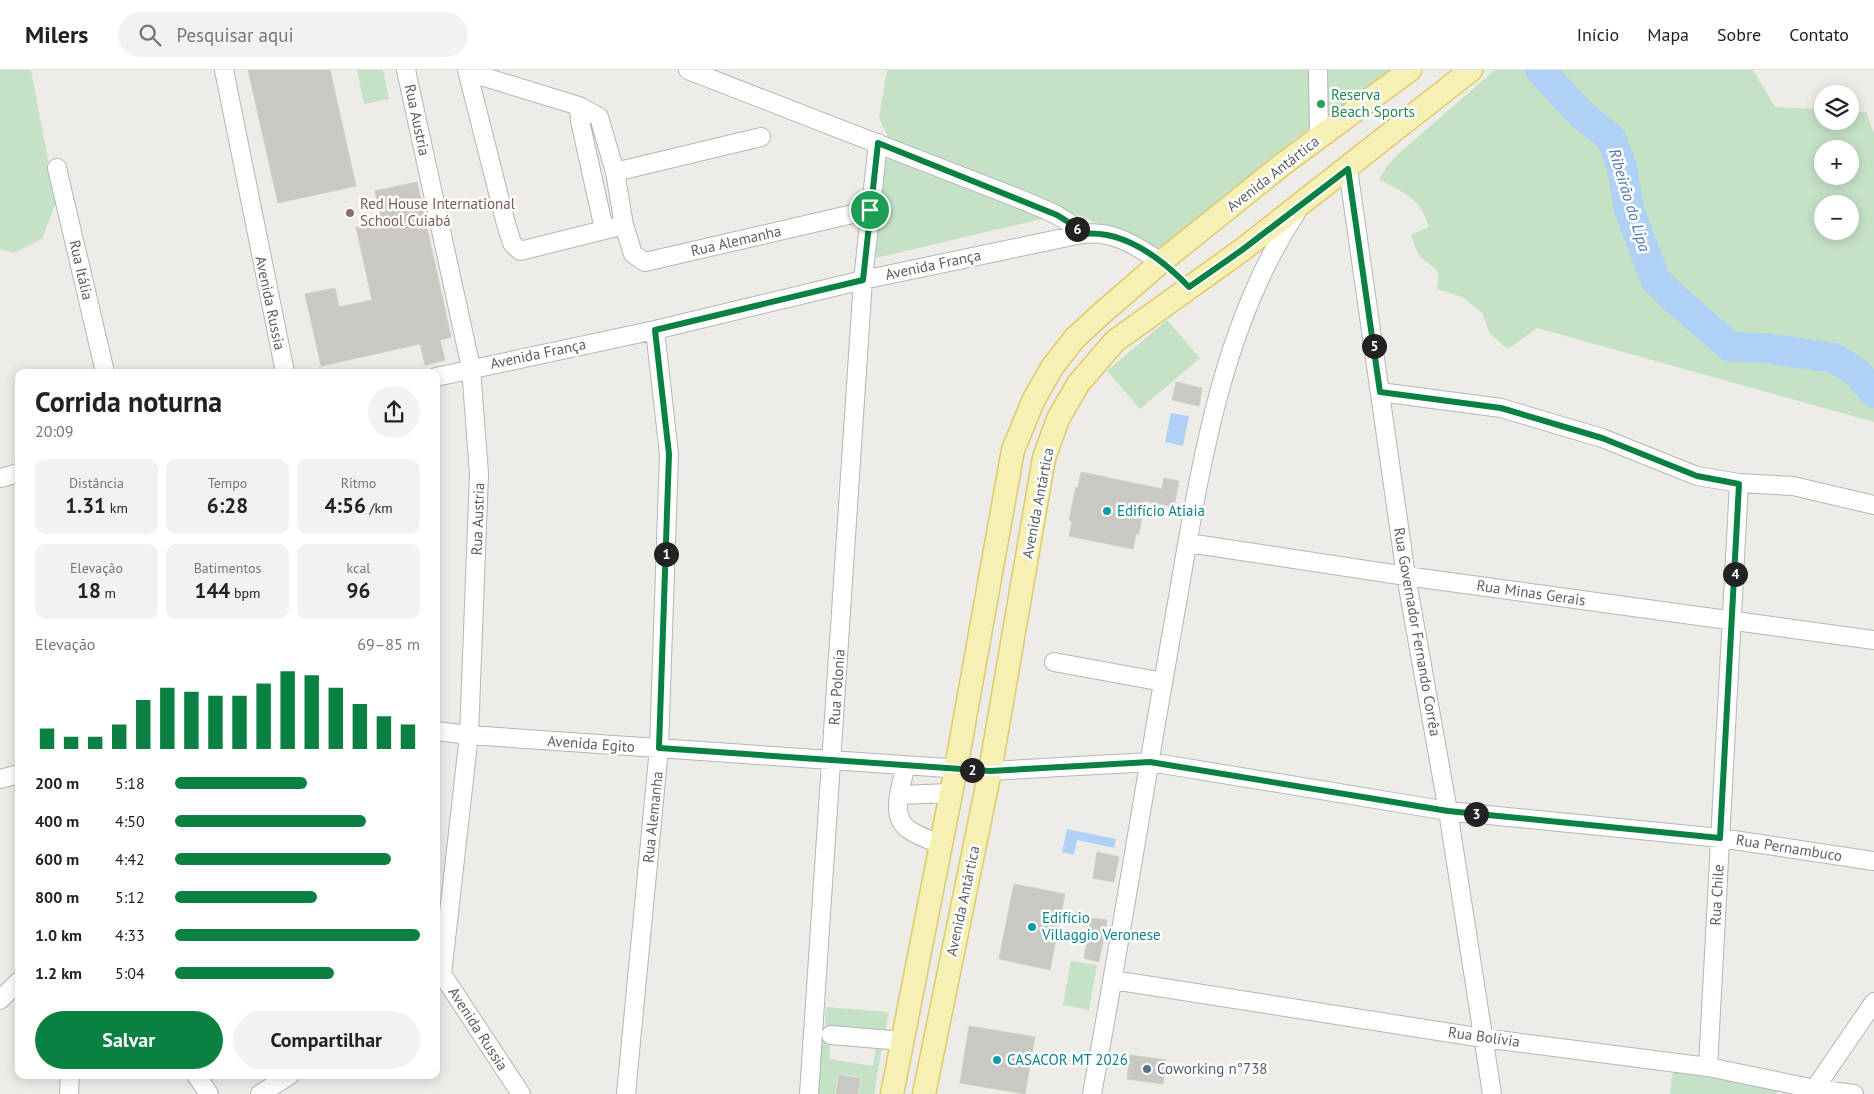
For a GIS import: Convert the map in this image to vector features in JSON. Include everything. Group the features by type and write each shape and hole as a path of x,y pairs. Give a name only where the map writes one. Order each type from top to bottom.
{"main road":[{"name":"Avenida Antártica","path":"892,1094 956,768 1013,450 1034,399 1053,366 1076,338 1161,262 1319,138 1410,70"},
{"name":"Avenida Antártica","path":"924,1094 990,771 1044,458 1058,419 1078,384 1114,341 1242,250 1304,200 1348,169 1471,70"},
{"path":"1161,262 1189,287"}],"street":[{"name":"Avenida Russia","path":"224,70 284,369"},
{"name":"Rua Austria","path":"406,70 471,368 479,474 469,735 440,961"},
{"path":"688,70 878,143 1057,215 1073,225 1082,234"},
{"path":"1318,70 1319,138"},
{"name":"Rua Alemanha","path":"468,71 580,106 599,117 615,172 624,225 633,254 645,262 870,210"},
{"name":"Rua Alemanha","path":"468,71 512,243 520,251 624,225"},
{"path":"580,106 580,121 604,229"},
{"path":"615,172 761,137"},
{"path":"863,280 878,143"},
{"name":"Rua Itália","path":"57,168 104,369"},
{"name":"Rua Governador Fernando Corrêa","path":"1348,169 1406,576 1448,811 1492,1094"},
{"path":"1092,1094 1163,682 1214,408 1232,351 1266,265 1304,200"},
{"name":"Avenida França","path":"440,376 655,330 863,280 1082,234 1104,233 1116,236 1161,262"},
{"name":"Rua Polonia","path":"810,1094 863,280"},
{"name":"Rua Alemanha","path":"626,1094 659,748 669,454 655,330"},
{"path":"1380,392 1501,408 1602,438 1697,476 1739,484 1793,486 1874,505"},
{"path":"0,478 15,475"},
{"name":"Rua Chile","path":"1708,1067 1739,484"},
{"name":"Rua Minas Gerais","path":"1188,543 1406,576 1874,640"},
{"path":"1054,662 1163,682"},
{"name":"Avenida Egito","path":"440,731 990,771"},
{"name":"Rua Pernambuco","path":"990,771 1150,762 1448,811 1720,838 1874,861"},
{"path":"906,765 898,809 902,822 908,829 941,845"},
{"path":"0,779 15,775"},
{"path":"900,795 951,793"},
{"name":"Avenida Russia","path":"440,971 521,1094"},
{"name":"Rua Bolívia","path":"1113,980 1483,1038 1708,1067 1813,1091 1854,1094"},
{"path":"0,1000 15,985"},
{"path":"1813,1091 1874,1002"},
{"path":"831,1035 902,1041"},
{"path":"69,1094 70,1079"},
{"path":"199,1079 209,1094"},
{"path":"260,1094 284,1079"}],"green space":[{"path":"0,70 31,70 56,202 42,239 14,253 0,249"},
{"path":"357,70 383,70 389,99 364,104"},
{"path":"887,70 1392,70 1296,138 1159,248 889,139 879,118"},
{"path":"1495,70 1753,70 1775,107 1814,109 1814,130 1859,130 1859,112 1866,112 1874,133 1874,422 1537,328 1508,349 1490,334 1482,313 1462,297 1437,289 1438,276 1436,269 1419,255 1411,235 1429,227 1426,217 1410,197 1379,179 1387,166 1399,153"},
{"path":"894,155 1046,218 876,258 871,250 884,156"},
{"path":"1167,320 1200,358 1140,409 1107,371"},
{"path":"1071,961 1097,965 1089,1010 1063,1005"},
{"path":"826,1007 889,1012 885,1032 825,1028"},
{"path":"822,1039 831,1039 829,1059 873,1066 876,1046 882,1047 874,1094 859,1094 861,1077 838,1074 835,1094 817,1094"},
{"path":"1673,1072 1781,1086 1776,1094 1670,1094"}],"water":[{"path":"1171,413 1189,416 1183,446 1165,442"},
{"path":"1067,829 1116,839 1114,848 1077,840 1074,855 1062,852"}],"building":[{"path":"248,70 330,70 356,186 278,203"},
{"path":"417,182 451,337 440,340 445,360 425,365 420,344 321,366 305,294 335,288 339,307 372,300 356,227 382,222 375,191"},
{"path":"1176,382 1202,388 1199,406 1172,400"},
{"name":"Edifício Atiaia","path":"1081,472 1162,489 1164,478 1179,481 1174,507 1145,501 1139,534 1136,534 1133,549 1069,536 1072,521 1069,520"},
{"path":"1097,852 1119,857 1114,882 1093,878"},
{"name":"Edifício Villaggio Veronese","path":"1014,884 1065,894 1050,970 999,959"},
{"path":"1091,918 1107,920 1099,962 1084,958"},
{"name":"CASACOR MT 2026","path":"969,1026 1035,1037 1025,1094 960,1083"},
{"name":"Coworking n°738","path":"1130,1055 1166,1060 1163,1084 1127,1079"},
{"path":"839,1075 860,1078 858,1094 836,1094"}],"waterway":[{"name":"Ribeirão do Lipa","path":"1540,70 1583,116 1611,138 1622,167 1629,209 1655,279 1675,299 1731,347 1764,348 1834,358 1858,373 1874,393"}],"place":[{"name":"Reserva Beach Sports","path":"1321,104"},
{"name":"Red House International School Cuiabá","path":"350,213"},
{"name":"Edifício Atiaia","path":"1107,511"},
{"name":"Edifício Villaggio Veronese","path":"1032,927"},
{"name":"CASACOR MT 2026","path":"997,1060"},
{"name":"Coworking n°738","path":"1147,1069"}],"route":[{"path":"878,143 1057,215 1073,225 1082,234 1092,232 1104,233 1130,242 1161,262 1189,287 1242,250 1304,200 1348,169 1380,392 1501,408 1602,438 1697,476 1739,484 1720,838 1448,811 1150,762 990,771 659,748 669,454 655,330 863,280 870,210 878,143"}]}
